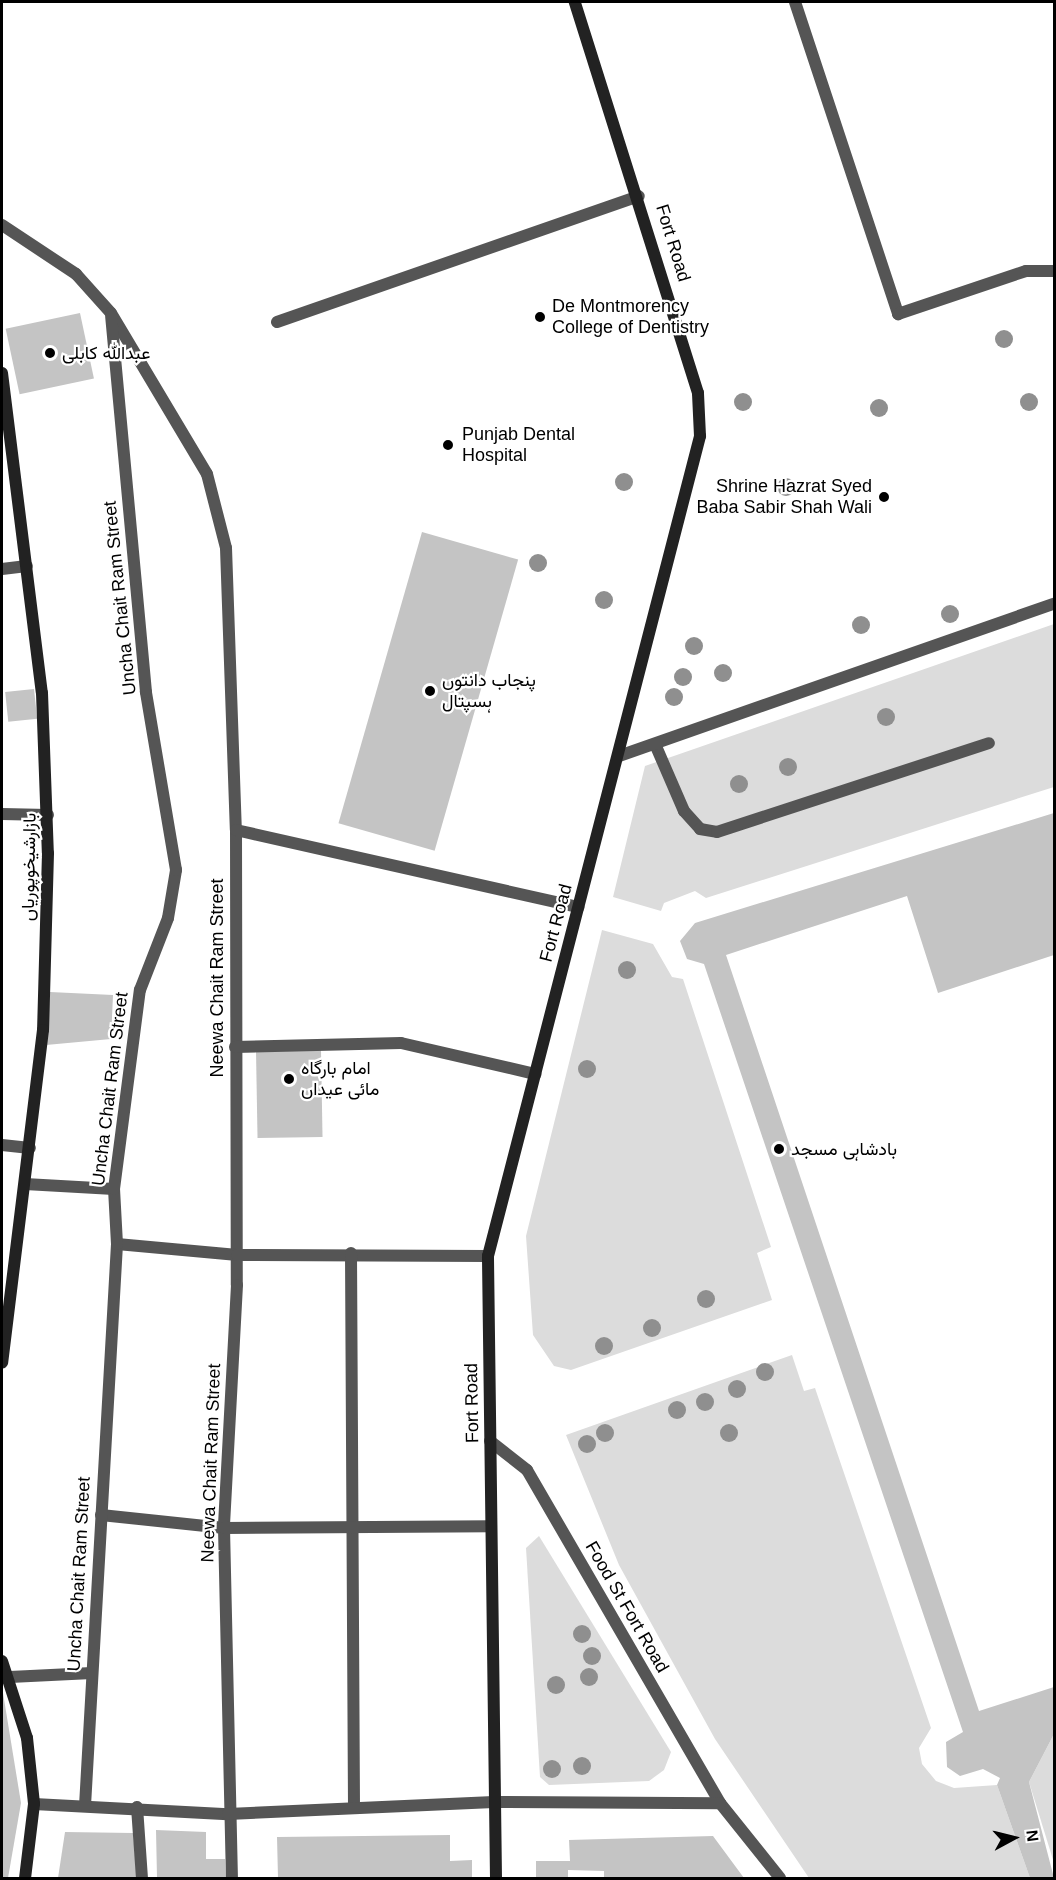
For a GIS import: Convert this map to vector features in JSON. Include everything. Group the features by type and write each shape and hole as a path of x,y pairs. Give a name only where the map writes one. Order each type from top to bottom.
{"street":[{"name":"Fort Road","path":"496,1878 488,1256 700,436 698,393 639,196 575,2"},
{"path":"795,2 898,314 1026,271 1054,271"},
{"path":"277,322 639,196"},
{"name":"Neewa Chait Ram Street","path":"2,225 76,274 111,313 207,474 226,548 236,830 237,1255 224,1528 228,1814 232,1878"},
{"name":"Uncha Chait Ram Street","path":"85,1806 117,1244 114,1189 140,990 168,918 176,870 146,692 111,313"},
{"name":"بازارشیخوپوریاں","path":"2,373 42,693 48,815 43,1030 26,1184 2,1362"},
{"path":"2,569 27,566"},
{"path":"619,756 1054,604"},
{"path":"655,744 684,811 700,829 717,832 989,743"},
{"path":"2,814 48,815"},
{"path":"236,830 578,907"},
{"path":"235,1047 401,1043 535,1074"},
{"path":"2,1145 30,1148"},
{"path":"26,1184 114,1189"},
{"path":"117,1244 237,1255 351,1253 488,1256"},
{"path":"351,1253 354,1808"},
{"name":"Food St Fort Road","path":"490,1441 526,1470 542,1494 720,1803 780,1878"},
{"path":"101,1515 224,1528 491,1526"},
{"path":"2,1661 10,1677 27,1738 34,1804 25,1878"},
{"path":"10,1677 92,1673"},
{"path":"34,1804 137,1807 228,1814 494,1802 720,1803"},
{"path":"137,1807 142,1878"}],"shaded area":[{"path":"1054,624 1054,787 706,898 695,891 664,903 661,911 613,897 645,766"},
{"path":"602,930 653,944 672,977 683,979 771,1247 757,1253 772,1300 571,1370 554,1366 533,1335 526,1236"},
{"path":"792,1355 804,1391 815,1388 931,1728 919,1748 922,1764 936,1781 954,1788 997,1785 1030,1878 809,1878 715,1739 619,1565 566,1435"},
{"path":"539,1536 671,1752 664,1770 649,1781 549,1785 540,1777 526,1548"},
{"path":"1054,1734 1054,1863 1029,1782"}],"building":[{"name":"عبدﷲ کابلی","path":"80,313 94,379 20,394 6,329"},
{"name":"پنجاب دانتوں ہسپتال","path":"422,532 518,560 435,851 338,823"},
{"path":"34,689 37,719 8,722 5,692"},
{"name":"بادشاہی مسجد","path":"1054,813 1054,955 938,993 907,896 726,955 979,1711 1054,1687 1054,1734 1029,1782 1054,1878 1030,1878 997,1785 1000,1778 983,1769 960,1776 947,1767 946,1742 963,1732 704,964 687,959 680,941 695,923"},
{"path":"50,992 113,995 111,1039 46,1045"},
{"name":"امام بارگاہ مائی عیداں","path":"321,1050 323,1137 258,1138 256,1051"},
{"path":"3,1693 21,1803 8,1878 2,1878"},
{"path":"156,1830 206,1832 206,1859 225,1859 226,1878 157,1878"},
{"path":"65,1832 133,1833 137,1878 58,1878"},
{"path":"450,1835 450,1861 472,1860 472,1878 278,1878 277,1837"},
{"path":"713,1836 744,1878 604,1878 604,1871 568,1870 568,1878 536,1878 536,1861 570,1861 569,1840"}],"place":[{"name":"De Montmorency College of Dentistry","path":"540,317"},
{"name":"عبدﷲ کابلی","path":"50,353"},
{"name":"Punjab Dental Hospital","path":"448,445"},
{"name":"Shrine Hazrat Syed Baba Sabir Shah Wali","path":"884,497"},
{"name":"پنجاب دانتوں ہسپتال","path":"430,691"},
{"name":"امام بارگاہ مائی عیداں","path":"289,1079"},
{"name":"بادشاہی مسجد","path":"779,1149"}]}
